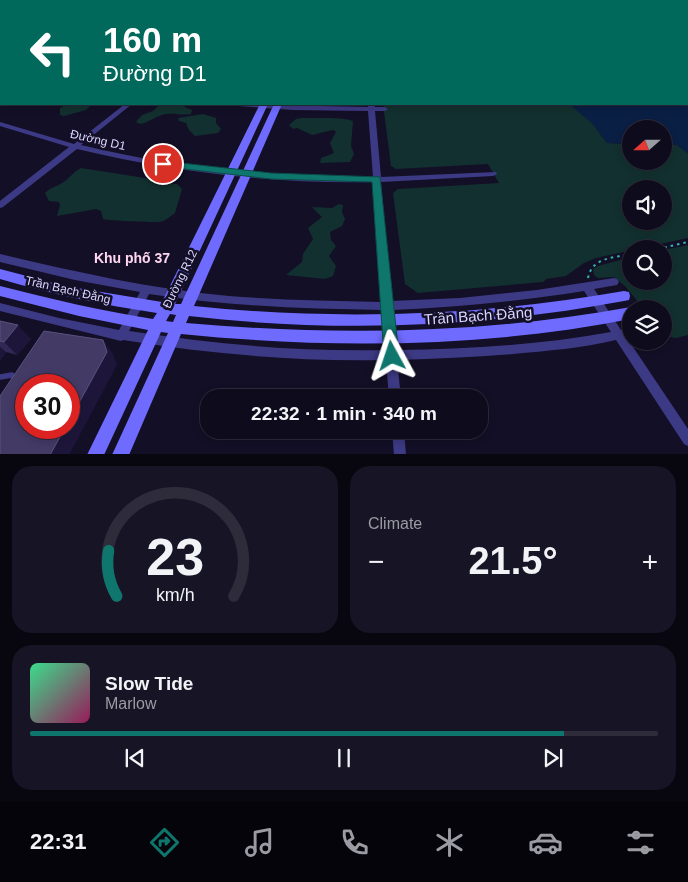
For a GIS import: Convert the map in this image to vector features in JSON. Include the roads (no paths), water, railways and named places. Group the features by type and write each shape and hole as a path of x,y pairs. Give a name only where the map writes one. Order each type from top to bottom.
{"street":[{"path":"0,205 128,105"},
{"path":"270,105 371,106 385,109"},
{"name":"Đường R12","path":"95,454 231,172 270,105"},
{"name":"Đường R12","path":"120,454 246,174 270,105"},
{"path":"371,106 394,389"},
{"name":"Đường D1","path":"0,124 75,147 147,162 246,174 377,179 493,174"},
{"name":"Trần Bạch Đằng","path":"0,258 69,275 151,290 191,296 268,303 387,305 502,299 614,282"},
{"name":"Trần Bạch Đằng","path":"0,274 50,287 166,309 282,318 389,321 499,315 624,296"},
{"path":"588,287 688,440"},
{"path":"125,337 130,320 143,305 151,290"},
{"name":"Trần Bạch Đằng","path":"0,291 158,325 282,336 390,338 497,332 622,315"},
{"path":"0,307 150,342 296,354 392,356 514,349 622,334"},
{"path":"399,439 400,454"}],"lane":[{"path":"0,377 8,374 15,376 15,382 10,390"}],"water":[{"path":"570,105 688,105 688,153 677,145 672,144 672,120 622,120 622,144 607,143 593,124"}],"district":[{"name":"Khu phố 37","path":"132,258"}]}
